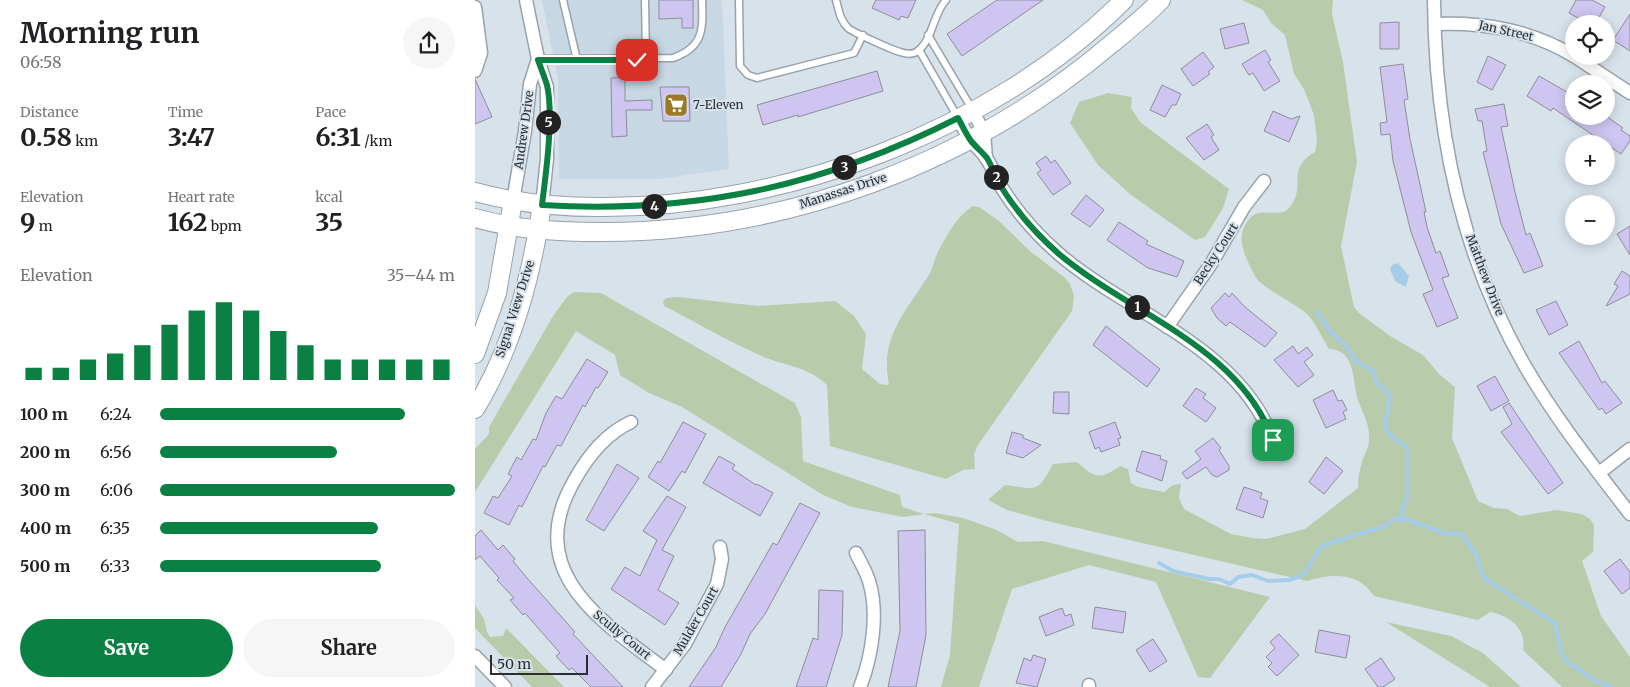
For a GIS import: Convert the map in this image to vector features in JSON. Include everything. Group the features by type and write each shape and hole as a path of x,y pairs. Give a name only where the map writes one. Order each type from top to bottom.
{"street":[{"name":"Andrew Drive","path":"526,0 538,60 547,87 547,159 542,205"},
{"name":"Manassas Drive","path":"475,192 513,201 542,205 657,206 763,190 805,180 884,152 965,114 1042,67 1079,39 1124,0"},
{"name":"Manassas Drive","path":"475,218 509,226 539,230 625,232 677,228 772,213 827,199 917,165 977,136 1063,82 1092,60 1161,0"},
{"name":"Matthew Drive","path":"1434,0 1438,83 1444,135 1457,192 1483,276 1525,366 1599,473 1630,514"},
{"path":"475,7 481,53 475,71"},
{"name":"Jan Street","path":"1435,24 1466,23 1503,28 1546,41 1565,51"},
{"name":"Andrew Drive","path":"513,201 525,131 530,84 538,60"},
{"name":"Jan Street","path":"1588,65 1630,93"},
{"path":"965,114 1000,184 1020,214 1040,236 1061,256 1202,351 1243,387 1257,404 1273,440"},
{"name":"Becky Court","path":"1167,327 1211,264 1244,207 1264,181"},
{"name":"Signal View Drive","path":"475,354 497,293 513,201"},
{"name":"Signal View Drive","path":"475,409 509,338 539,230 542,205"},
{"name":"Scully Court","path":"631,422 617,428 605,438 575,479 560,509 556,536 557,552 567,578 584,603 601,620 666,670"},
{"path":"1599,473 1630,449"},
{"name":"Mulder Court","path":"652,687 685,644 717,584 722,559 721,547"},
{"path":"856,553 869,581 873,600 873,627 869,658 860,687"},
{"path":"475,656 505,687"}],"lane":[{"path":"563,0 577,60"},
{"path":"645,0 646,60"},
{"path":"538,60 646,60 673,58 691,50 702,30 702,0"},
{"path":"739,0 740,66 748,75 757,78 854,53 863,35"},
{"path":"836,0 841,19 850,30 900,52 911,54 919,50 928,35 939,7 946,0"},
{"path":"928,35 965,114"},
{"path":"919,50 965,114"}],"shaded area":[{"path":"542,0 722,0 729,169 659,179 559,179 558,78"}],"green space":[{"path":"1242,0 1333,0 1332,14 1343,62 1357,162 1341,246 1354,307 1359,313 1390,336 1423,355 1439,374 1455,387 1452,438 1478,501 1494,508 1507,509 1520,516 1557,510 1582,514 1590,519 1594,525 1593,552 1582,561 1601,616 1630,657 1630,687 1562,687 1523,650 1524,642 1519,630 1515,624 1504,616 1490,612 1478,620 1374,596 1361,582 1344,576 1316,578 1307,581 1047,521 1007,510 988,500 1005,485 1030,488 1039,485 1053,464 1077,462 1088,471 1097,475 1107,474 1120,466 1128,469 1131,483 1138,487 1164,492 1173,485 1181,484 1179,498 1184,509 1231,534 1266,539 1305,529 1358,488 1359,472 1368,446 1369,434 1348,360 1338,351 1329,349 1306,313 1259,281 1249,264 1242,246 1243,230 1250,218 1259,213 1280,213 1289,208 1297,193 1298,172 1306,159 1315,152 1317,141 1314,115 1304,89 1294,74 1285,35 1271,23 1263,10"},
{"path":"1108,93 1132,97 1131,108 1140,122 1229,189 1223,208 1205,237 1195,240 1131,195 1098,165 1070,123 1079,102"},
{"path":"973,206 979,207 999,221 1031,252 1064,277 1070,284 1074,296 1072,311 978,445 974,454 975,469 963,470 946,479 830,446 827,385 819,378 811,373 757,354 664,306 663,301 666,298 678,297 758,306 835,301 854,316 866,334 862,369 880,384 886,385 889,384 888,352 897,325 930,273 938,251 950,230 958,219"},
{"path":"574,292 601,293 795,403 801,417 803,461 900,495 902,507 924,514 903,517 852,507 823,495 682,407 649,393 620,375 615,355 576,331 475,492 475,449 489,434 489,427 553,316 567,297"},
{"path":"936,513 963,518 997,530 1018,542 1043,541 1270,597 1210,678 1198,677 1156,582 1089,565 1012,589 979,687 941,687 950,655 959,524 924,514"},
{"path":"475,605 484,619 490,637 503,636 506,628 564,687 532,687 475,628"},
{"path":"1386,622 1451,636 1483,653 1521,687 1490,687"}],"water":[{"path":"1398,263 1409,276 1406,287 1396,282 1390,270 1392,265"}],"building":[{"path":"659,0 693,0 693,28 682,28 682,18 659,19"},
{"path":"876,0 916,0 908,18 901,16 899,20 872,8"},
{"path":"997,0 1043,0 962,56 947,34"},
{"path":"1576,0 1592,0 1605,7 1600,15 1573,15 1569,13"},
{"path":"1630,14 1630,51 1615,41 1615,37"},
{"path":"1399,22 1399,49 1380,49 1380,23"},
{"path":"1244,23 1249,43 1225,49 1220,29"},
{"path":"1265,50 1271,60 1268,62 1280,81 1264,91 1253,73 1249,75 1242,64"},
{"path":"1203,52 1214,67 1208,72 1210,74 1193,86 1181,69"},
{"path":"1488,56 1506,65 1492,90 1477,82"},
{"path":"1403,64 1408,99 1404,100 1410,139 1426,212 1424,212 1427,227 1436,253 1440,251 1449,276 1442,278 1458,318 1437,327 1423,294 1433,290 1411,232 1393,161 1390,134 1381,135 1380,123 1387,122 1380,67"},
{"path":"877,71 883,91 798,117 798,115 763,125 757,105"},
{"path":"1539,76 1565,91 1565,116 1553,108 1551,111 1527,96"},
{"name":"7-Eleven","path":"625,77 625,101 652,100 652,110 626,110 627,136 612,137 611,78"},
{"path":"475,79 492,117 475,124"},
{"path":"1162,85 1181,94 1176,105 1172,105 1165,117 1150,110"},
{"name":"7-Eleven","path":"660,87 689,87 690,121 663,121"},
{"path":"1504,104 1508,126 1501,127 1515,192 1526,235 1530,233 1543,266 1524,273 1501,224 1483,152 1487,151 1482,121 1478,121 1475,109"},
{"path":"1273,111 1291,119 1300,116 1289,142 1264,131"},
{"path":"1615,122 1623,128 1621,130 1630,136 1630,141 1621,154 1615,150 1615,135 1593,135 1578,125 1615,125"},
{"path":"1207,124 1214,135 1211,137 1219,150 1204,160 1186,138"},
{"path":"1046,156 1051,163 1055,160 1071,183 1053,195 1037,173 1041,170 1036,163"},
{"path":"1086,195 1104,210 1090,227 1071,214"},
{"path":"1119,222 1148,241 1146,244 1184,261 1177,277 1148,268 1107,240"},
{"path":"1630,226 1630,255 1617,234"},
{"path":"1622,271 1630,276 1630,294 1606,306 1618,286 1614,284"},
{"path":"1225,293 1229,297 1232,293 1245,307 1277,333 1265,347 1230,322 1226,326 1217,318 1211,308"},
{"path":"1556,301 1568,325 1549,335 1536,310"},
{"path":"1106,326 1160,369 1147,387 1093,345"},
{"path":"1579,341 1602,383 1605,381 1622,403 1606,414 1602,408 1599,410 1559,353"},
{"path":"1293,346 1298,354 1307,347 1313,355 1304,362 1314,375 1298,387 1274,360"},
{"path":"587,359 608,372 598,388 596,387 585,407 583,405 561,446 557,445 545,467 543,466 522,507 519,505 509,525 484,513 493,496 498,498 512,476 508,474 517,457 521,460 533,439 536,440 546,413 556,396 562,399"},
{"path":"1495,376 1509,401 1491,411 1477,386"},
{"path":"1196,388 1206,394 1203,398 1216,408 1206,422 1183,406"},
{"path":"1333,390 1338,401 1342,400 1347,410 1343,412 1346,419 1326,428 1313,400"},
{"path":"1054,392 1069,392 1069,414 1053,413"},
{"path":"1509,403 1563,483 1548,494 1501,432 1512,424 1503,407"},
{"path":"683,422 706,434 685,473 682,471 669,491 648,477 658,461 660,463"},
{"path":"1115,422 1121,438 1118,439 1120,445 1101,452 1099,447 1095,449 1089,432"},
{"path":"1012,432 1023,435 1023,438 1041,445 1023,458 1006,453"},
{"path":"1213,438 1221,448 1219,450 1229,466 1229,470 1217,477 1212,475 1206,467 1187,479 1182,473 1201,459 1195,451"},
{"path":"1142,451 1161,456 1160,459 1167,461 1162,481 1136,471"},
{"path":"719,456 735,465 732,469 756,485 773,493 760,516 703,483"},
{"path":"1326,457 1343,471 1324,494 1309,482"},
{"path":"617,464 639,478 604,531 586,520"},
{"path":"1244,487 1262,493 1260,498 1268,501 1263,518 1236,509"},
{"path":"667,496 686,507 662,550 674,556 658,590 679,603 665,625 611,589 625,567 640,576 657,540 643,531"},
{"path":"800,503 820,513 765,614 750,634 741,654 721,687 689,687 716,647 725,627 773,543 777,545"},
{"path":"481,530 498,550 503,545 527,578 575,632 573,634 623,687 591,687 572,668 569,670 556,656 560,653 525,613 523,615 510,600 514,598 497,580 499,578 480,556 475,560 475,536"},
{"path":"925,530 926,635 916,687 888,687 900,631 898,531"},
{"path":"1620,559 1630,572 1630,588 1622,594 1604,571"},
{"path":"819,590 843,591 842,635 826,687 796,687 813,638 818,640"},
{"path":"1095,607 1126,612 1123,633 1092,628"},
{"path":"1062,608 1065,616 1071,614 1074,625 1046,636 1039,617"},
{"path":"1319,630 1350,636 1346,658 1315,652"},
{"path":"1279,634 1299,655 1277,676 1268,667 1272,663 1266,657 1275,648 1270,642"},
{"path":"1153,639 1167,661 1150,672 1136,650"},
{"path":"1033,655 1046,659 1037,687 1016,683 1024,658 1031,661"},
{"path":"1381,658 1395,679 1383,687 1378,687 1365,669"}],"waterway":[{"path":"1317,312 1330,331 1348,348 1355,361 1373,371 1377,383 1388,392 1390,398 1385,424 1386,429 1392,437 1406,446 1408,452 1408,494 1402,510 1403,519"},
{"path":"1159,563 1173,571 1209,579 1219,579 1230,584 1238,577 1252,575 1268,581 1289,580 1305,573 1317,552 1324,545 1385,526 1394,519 1408,520 1447,534 1461,534 1476,554 1482,575 1488,581 1555,623 1560,649 1566,661 1596,681 1612,687"}],"place":[{"name":"7-Eleven","path":"676,105"}],"route":[{"path":"637,60 538,60 547,87 548,114 547,159 542,205 622,208 657,206 763,190 805,180 853,164 892,149 958,118 970,140 987,158 1000,184 1020,214 1040,236 1061,256 1202,351 1227,372 1257,404 1273,440"}]}
